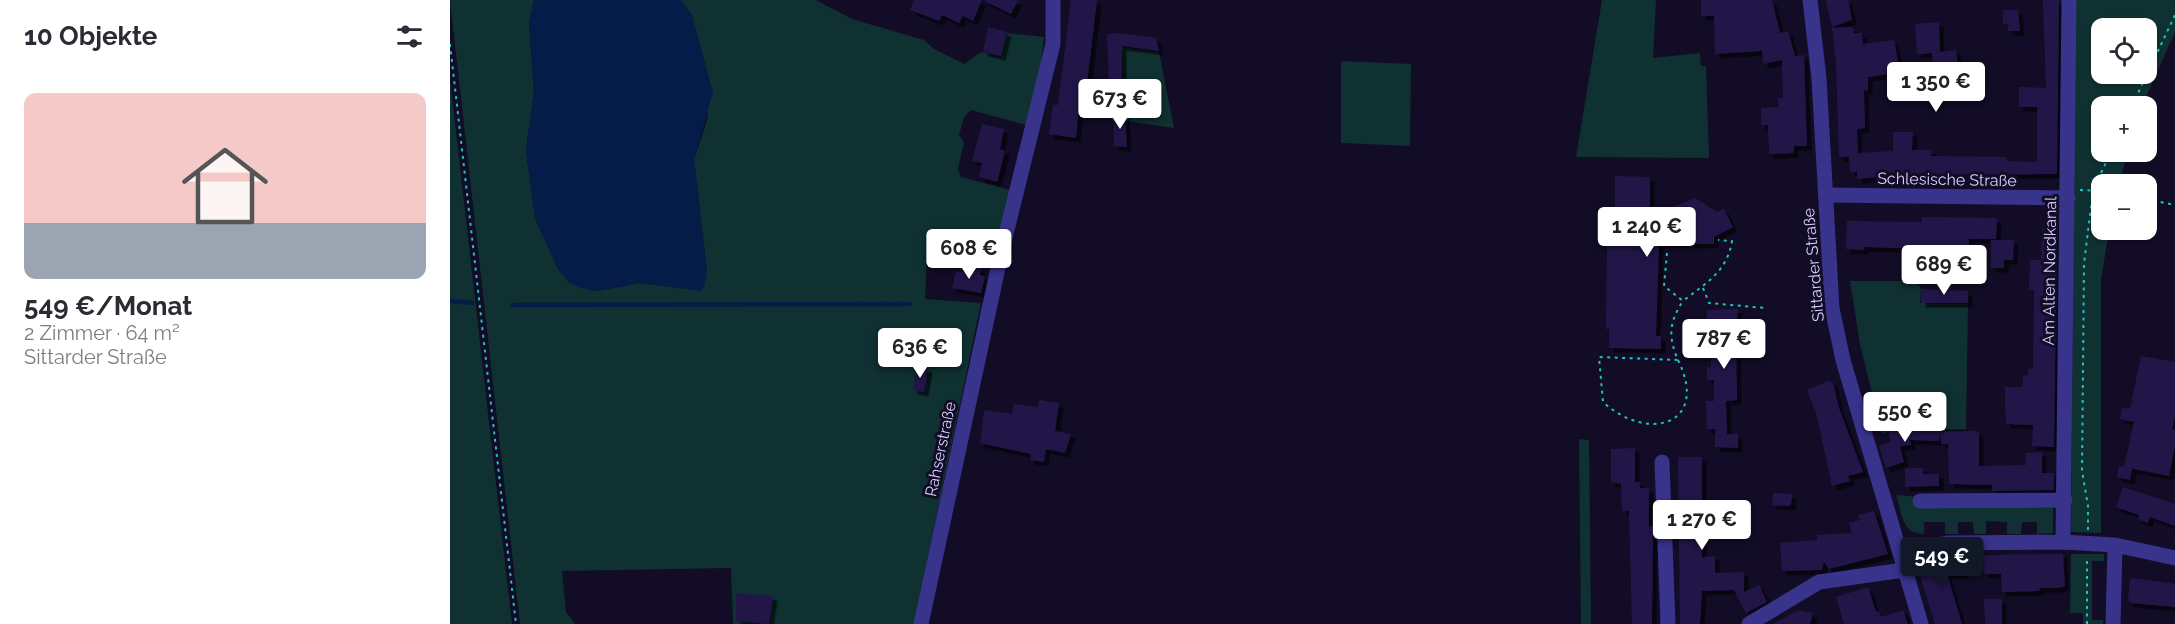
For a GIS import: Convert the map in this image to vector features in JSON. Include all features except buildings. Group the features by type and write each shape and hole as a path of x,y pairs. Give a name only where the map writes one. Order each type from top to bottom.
{"street":[{"name":"Rahserstraße","path":"921,624 998,265 1053,44 1053,0"},
{"name":"Sittarder Straße","path":"1810,0 1819,78 1832,308 1843,360 1921,624"},
{"name":"Am Alten Nordkanal","path":"2063,542 2069,0"},
{"name":"Schlesische Straße","path":"1826,195 2068,194"},
{"path":"1662,462 1668,624"},
{"path":"1920,501 2064,500"},
{"path":"1900,553 1947,543 2063,542 2115,545 2175,558"},
{"path":"2113,624 2115,545"},
{"path":"1749,624 1819,582 1904,570"}],"path":[{"path":"2137,96 2175,15"},
{"path":"450,44 516,624"},
{"path":"2068,194 2091,190"},
{"path":"2157,201 2175,205"},
{"path":"2087,624 2088,506 2082,471 2084,264 2091,206"},
{"path":"1678,360 1599,357 1603,402 1613,412 1644,426 1661,425 1670,421 1681,410 1687,392 1685,374 1670,333 1672,322 1683,301 1703,288 1718,274 1730,257 1732,242 1718,240"},
{"path":"1667,253 1664,286 1683,301"},
{"path":"1703,288 1710,303 1765,308"}],"green space":[{"path":"450,0 534,0 529,23 534,92 526,150 535,218 558,269 569,282 597,291 639,283 668,286 707,271 694,160 708,117 692,15 680,0 816,0 852,19 924,40 934,49 964,64 981,52 1001,57 1007,33 1044,37 1041,65 1026,125 971,110 964,117 959,135 964,142 958,169 961,177 1010,190 998,235 928,233 925,299 981,303 914,624 733,624 731,568 562,571 566,612 575,624 520,624"},
{"path":"1602,0 1656,0 1653,58 1700,53 1701,66 1706,66 1709,158 1576,157"},
{"path":"2075,0 2175,0 2175,32 2157,72 2157,18 2091,18 2091,84 2152,84 2146,96 2091,96 2091,162 2125,162 2122,174 2091,174 2091,240 2107,240 2101,280 2101,533 2071,532"},
{"path":"1122,47 1159,52 1174,128 1126,121"},
{"path":"1341,61 1411,64 1410,146 1341,143"},
{"path":"450,79 512,624 450,624"},
{"path":"1850,281 1915,281 1921,288 1920,303 1968,304 1966,429 1899,429 1882,434 1860,344"},
{"path":"1579,439 1589,440 1591,624 1581,624"},
{"path":"1896,495 2053,508 2053,533 2037,534 2037,522 2022,522 2021,534 2007,534 2007,522 1986,521 1986,534 1974,534 1973,522 1958,522 1958,534 1945,534 1945,522 1924,522 1924,534 1917,533 1911,531 1904,522"},
{"path":"2071,554 2104,554 2104,561 2092,561 2092,620 2103,620 2103,624 2083,624 2083,613 2070,613"}],"water":[{"path":"534,0 680,0 692,15 713,92 694,160 707,271 701,291 639,283 597,291 581,288 569,282 558,269 535,218 526,150 534,92 529,23"}],"waterway":[{"path":"450,301 472,303"},
{"path":"513,305 910,304"}]}
